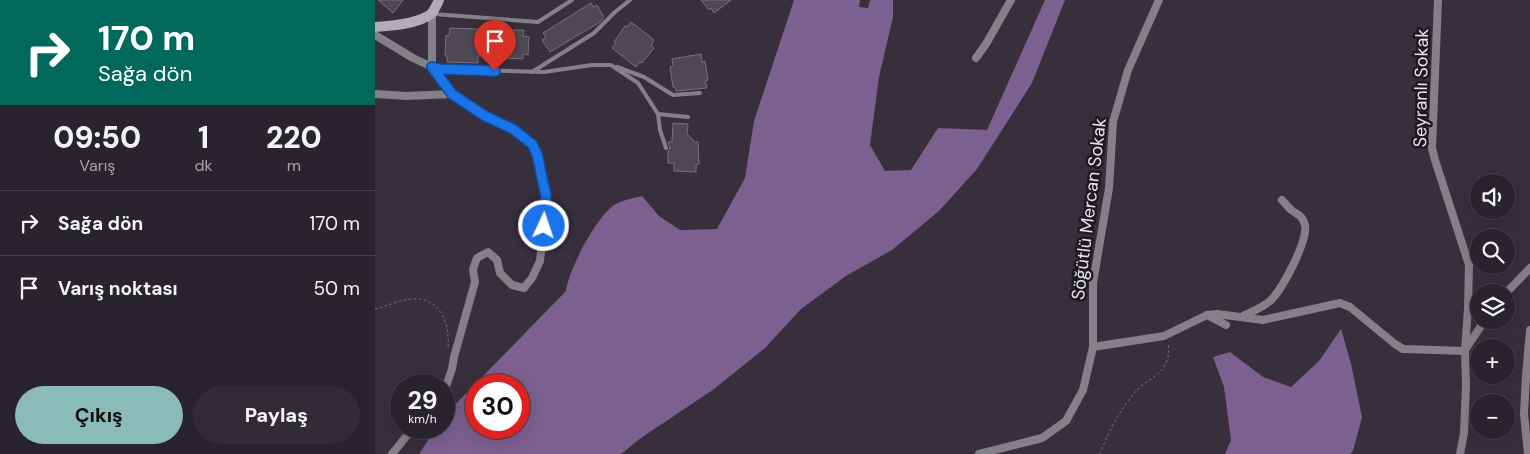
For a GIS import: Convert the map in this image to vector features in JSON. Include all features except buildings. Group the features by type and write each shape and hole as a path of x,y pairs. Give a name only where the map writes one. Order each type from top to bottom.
{"street":[{"path":"432,67 432,14 439,0"},
{"path":"976,58 1011,0"},
{"name":"Söğütlü Mercan Sokak","path":"979,454 1042,438 1066,421 1083,390 1093,347 1093,284 1109,188 1113,122 1128,70 1159,0"},
{"name":"Seyranlı Sokak","path":"1437,0 1432,148 1469,264 1464,433 1460,454"},
{"path":"375,27 420,20 432,14"},
{"path":"375,35 432,67 452,94 485,116 513,129 532,144 537,154 546,196 539,261 532,278 524,288 512,285 500,273 497,260 488,252 477,258 473,269 475,282 450,374"},
{"path":"375,94 412,96 452,94"},
{"path":"1243,316 1262,307 1271,300 1285,280 1300,249 1305,226 1300,215 1290,209 1282,200"},
{"path":"1515,284 1530,268"},
{"path":"1093,347 1164,336 1207,316 1217,314 1263,320 1340,303 1349,307 1403,349 1465,351 1479,329"},
{"path":"1207,316 1226,325"},
{"path":"1528,454 1524,414 1530,330"},
{"path":"392,454 404,439"}],"lane":[{"path":"432,14 538,22 572,0"},
{"path":"532,72 594,33 630,0"},
{"path":"432,67 439,69 544,72 592,65 611,65 643,76 673,96 700,93"},
{"path":"611,65 638,83 659,114 666,148"},
{"path":"659,114 688,117"}],"path":[{"path":"375,309 412,299 425,299 435,304 446,323 448,334 447,351"},
{"path":"1100,454 1123,408 1137,389 1156,376 1164,367 1168,357 1169,345 1164,336"}],"shaded area":[{"path":"794,0 860,0 859,7 868,8 870,0 893,0 893,17 879,77 870,145 885,171 911,170 938,128 987,130 1045,0 1065,0 1032,83 977,169 939,211 892,250 846,276 801,309 765,348 714,389 641,438 621,454 419,454 429,439 455,439 455,405 465,394 465,439 530,439 530,374 485,374 566,291 572,270 585,243 601,219 616,204 642,196 659,216 680,230 717,229 745,178 754,121"},
{"path":"1341,329 1351,364 1362,417 1353,451 1350,454 1225,454 1231,440 1224,387 1213,357 1230,352 1263,377 1291,387 1319,361"}],"route":[{"path":"495,71 439,69 432,67 452,94 485,116 513,129 532,144 537,154 546,196 544,226"}]}
